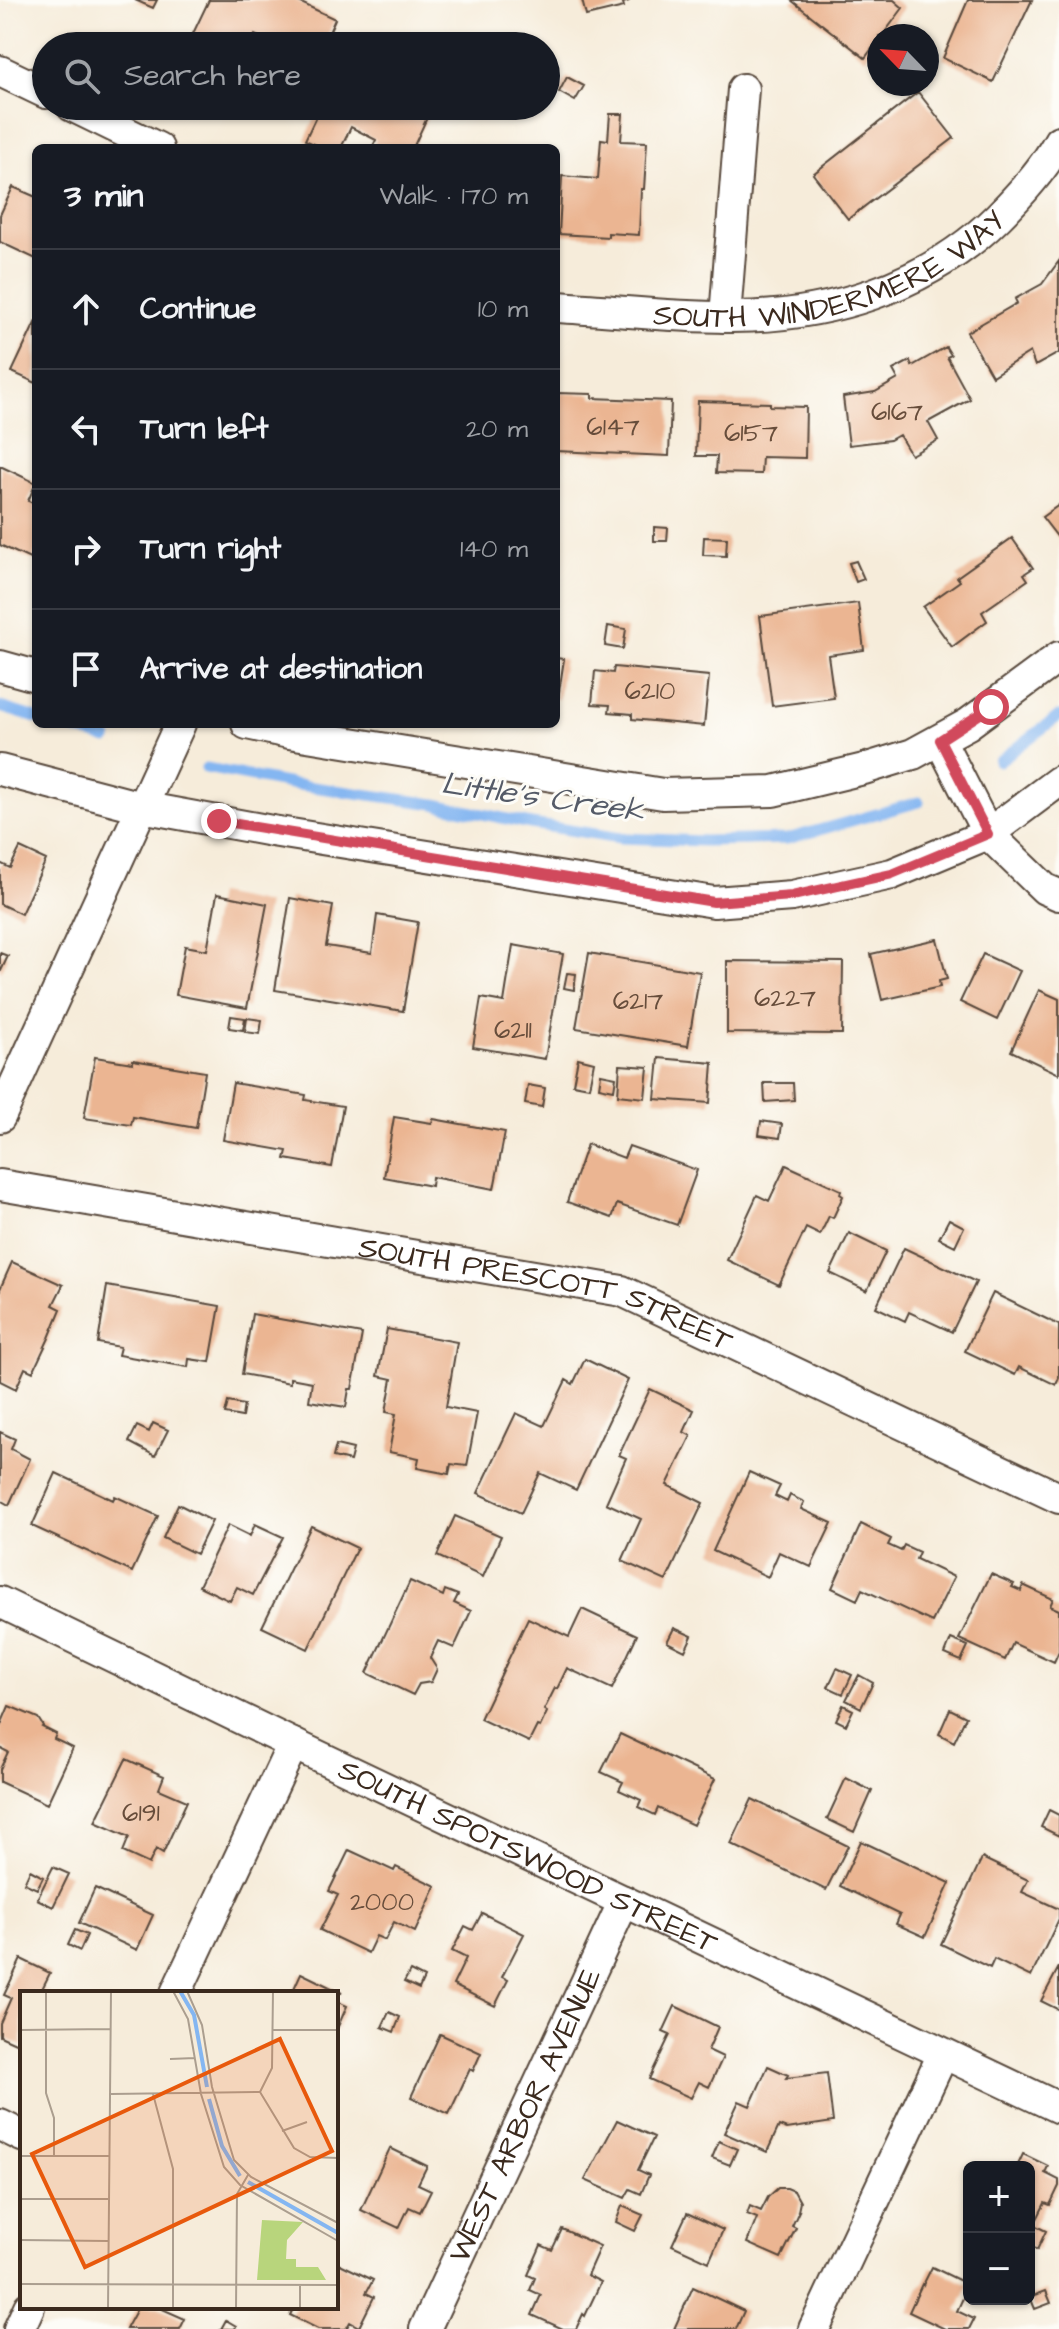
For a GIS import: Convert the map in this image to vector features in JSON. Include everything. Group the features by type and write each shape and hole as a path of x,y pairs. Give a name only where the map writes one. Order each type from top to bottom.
{"street":[{"path":"0,71 32,86"},
{"path":"725,317 743,89"},
{"path":"101,120 150,144"},
{"name":"SOUTH WINDERMERE WAY","path":"560,307 725,317 768,316 837,306 895,287 943,261 983,232 1022,193 1059,141"},
{"path":"266,728 663,794 773,791 913,754 968,724 1059,657"},
{"path":"0,666 32,675"},
{"path":"0,1117 178,728"},
{"path":"940,740 988,834 1045,889 1059,895"},
{"path":"0,770 141,807 714,902 792,896 892,874 988,834 1059,781"},
{"name":"SOUTH PRESCOTT STREET","path":"0,1185 622,1291 1059,1498"},
{"name":"SOUTH SPOTSWOOD STREET","path":"0,1602 1059,2108"},
{"path":"177,1991 293,1744"},
{"name":"WEST ARBOR AVENUE","path":"425,2329 624,1901"},
{"path":"814,2329 943,2054"},
{"path":"0,2125 20,2135"},
{"path":"19,2329 28,2309"}],"building":[{"path":"135,0 157,0 153,8"},
{"path":"209,0 295,0 335,19 329,32 194,32"},
{"path":"582,0 629,1 623,3 624,7 586,16"},
{"path":"791,0 894,0 903,8 891,24 867,24 865,58"},
{"path":"968,0 1032,0 993,82 943,58"},
{"path":"567,77 584,86 575,101 560,90"},
{"path":"913,96 921,96 954,138 848,219 813,174"},
{"path":"610,114 623,114 621,141 647,142 639,235 560,234 562,176 598,179 601,139 608,140"},
{"path":"314,120 426,120 415,144 374,144 376,140 351,127 343,144 314,144 305,140"},
{"path":"13,187 32,195 32,257 0,242 0,215"},
{"path":"1059,261 1059,353 1035,366 1030,352 992,376 967,332 1017,303 1015,299 1042,284"},
{"path":"32,330 32,381 12,372"},
{"path":"946,347 951,355 947,357 970,399 928,422 938,440 911,455 899,435 890,440 849,445 843,397 875,392 898,379 893,370 910,361 912,366"},
{"path":"560,393 592,394 592,398 671,401 669,456 560,451"},
{"path":"698,401 806,407 805,458 762,457 761,474 716,473 717,456 696,456"},
{"path":"0,466 32,481 28,501 32,502 32,560 0,545"},
{"path":"1059,505 1059,539 1042,517"},
{"path":"654,527 668,528 667,541 654,541"},
{"path":"704,537 727,538 726,556 703,555"},
{"path":"1012,538 1033,568 1024,574 1028,580 982,612 987,621 952,647 923,607 960,581 957,577"},
{"path":"856,561 864,579 856,582 849,563"},
{"path":"858,603 864,650 828,655 834,698 772,706 760,616"},
{"path":"608,626 626,629 623,649 605,646"},
{"path":"560,658 564,659 560,686"},
{"path":"614,667 709,676 704,726 632,719 632,714 609,712 610,705 592,704 595,671 613,673"},
{"path":"20,848 46,860 21,914 0,904 0,863 10,868"},
{"path":"217,894 267,904 247,1008 176,995 185,946 207,950"},
{"path":"290,898 333,906 326,946 372,953 377,915 418,922 403,1011 275,990"},
{"path":"937,939 947,979 939,981 940,987 882,1000 871,954"},
{"path":"513,945 563,954 545,1059 473,1047 481,998 504,1002"},
{"path":"0,953 8,956 0,973"},
{"path":"589,953 700,972 688,1046 576,1028"},
{"path":"983,954 1020,971 997,1020 960,1002"},
{"path":"727,961 843,962 842,1034 727,1033"},
{"path":"567,973 576,974 574,990 564,988"},
{"path":"1039,990 1059,999 1059,1074 1011,1051"},
{"path":"231,1016 245,1018 243,1030 229,1028"},
{"path":"247,1018 262,1020 260,1034 245,1032"},
{"path":"95,1057 205,1072 196,1128 133,1117 131,1125 84,1118"},
{"path":"578,1058 594,1062 589,1087 573,1084"},
{"path":"659,1058 713,1063 710,1103 655,1099"},
{"path":"620,1065 648,1067 645,1098 618,1095"},
{"path":"601,1074 616,1077 614,1090 599,1087"},
{"path":"233,1083 306,1095 305,1100 343,1106 332,1167 285,1159 287,1151 223,1140"},
{"path":"764,1083 793,1083 794,1100 765,1102"},
{"path":"528,1085 545,1088 542,1107 525,1104"},
{"path":"394,1117 432,1123 433,1119 505,1132 494,1189 432,1177 431,1186 384,1177"},
{"path":"761,1121 782,1124 780,1138 759,1135"},
{"path":"587,1144 624,1158 629,1146 697,1170 677,1225 617,1204 612,1218 567,1202"},
{"path":"786,1165 841,1190 843,1196 833,1218 829,1216 820,1235 806,1228 779,1285 727,1260 757,1195 769,1201"},
{"path":"949,1219 964,1227 955,1246 939,1238"},
{"path":"849,1233 886,1251 867,1291 830,1273"},
{"path":"904,1248 976,1282 952,1332 909,1312 905,1321 876,1307"},
{"path":"12,1262 63,1285 53,1305 61,1309 49,1338 33,1372 25,1368 16,1389 0,1381 0,1289"},
{"path":"107,1286 220,1306 210,1362 189,1359 188,1367 118,1355 120,1347 98,1343"},
{"path":"993,1293 1059,1325 1059,1378 1056,1385 1019,1367 1015,1375 965,1351"},
{"path":"252,1314 362,1334 346,1407 309,1401 312,1382 290,1378 290,1383 242,1374"},
{"path":"387,1329 457,1342 446,1407 477,1413 467,1466 451,1464 449,1474 417,1468 419,1458 389,1452 396,1414 386,1412 392,1379 378,1376"},
{"path":"585,1359 628,1380 576,1490 540,1473 521,1513 478,1493 516,1413 544,1426 566,1380 573,1384"},
{"path":"650,1389 694,1410 684,1432 691,1436 667,1485 703,1503 666,1581 622,1561 641,1519 606,1503 626,1458 619,1455"},
{"path":"228,1402 244,1405 242,1417 225,1414"},
{"path":"153,1423 168,1430 155,1456 129,1442 137,1426 149,1432"},
{"path":"0,1432 15,1439 11,1449 30,1459 9,1505 0,1500"},
{"path":"336,1445 353,1449 350,1461 333,1457"},
{"path":"749,1472 780,1486 775,1496 787,1502 790,1495 804,1502 801,1509 832,1523 811,1567 779,1552 768,1577 713,1551"},
{"path":"56,1473 113,1500 115,1496 158,1516 132,1572 32,1526"},
{"path":"178,1504 212,1521 196,1554 163,1538"},
{"path":"455,1516 501,1536 483,1577 437,1556"},
{"path":"255,1524 283,1537 253,1595 237,1587 230,1601 199,1586 228,1525 250,1536"},
{"path":"861,1524 891,1539 888,1545 901,1551 904,1545 919,1552 916,1559 954,1577 932,1622 862,1589 857,1600 832,1588"},
{"path":"311,1526 357,1548 308,1649 262,1627"},
{"path":"991,1574 1014,1584 1012,1587 1021,1591 1023,1585 1053,1599 1050,1606 1059,1610 1059,1651 1054,1662 1013,1643 1005,1660 959,1639"},
{"path":"410,1581 443,1596 445,1590 458,1595 454,1603 471,1611 454,1648 438,1641 430,1658 437,1669 431,1682 419,1684 413,1695 367,1673"},
{"path":"582,1609 637,1635 612,1689 567,1668 544,1710 547,1712 540,1727 537,1726 529,1742 480,1719 528,1618 569,1637"},
{"path":"674,1628 692,1636 685,1651 667,1642"},
{"path":"951,1639 968,1646 961,1661 945,1654"},
{"path":"837,1668 852,1675 843,1694 828,1687"},
{"path":"859,1675 873,1683 861,1708 846,1700"},
{"path":"843,1705 853,1710 846,1725 836,1720"},
{"path":"9,1706 38,1718 42,1727 56,1734 54,1739 73,1748 47,1804 0,1782 0,1769 8,1752 0,1748 0,1727"},
{"path":"950,1709 966,1717 954,1742 939,1734"},
{"path":"620,1734 715,1779 693,1825 658,1808 655,1815 638,1807 641,1800 619,1790 623,1782 601,1772"},
{"path":"126,1759 164,1776 159,1789 187,1801 163,1853 156,1849 149,1864 123,1852 129,1837 95,1822"},
{"path":"846,1778 872,1791 854,1832 827,1819"},
{"path":"752,1799 848,1846 826,1890 731,1844"},
{"path":"1049,1810 1059,1815 1059,1836 1041,1827"},
{"path":"861,1841 950,1883 925,1937 896,1924 900,1915 840,1886"},
{"path":"349,1850 436,1886 415,1932 394,1922 385,1940 376,1936 368,1953 320,1930 338,1895 329,1891"},
{"path":"982,1858 1028,1880 1022,1892 1059,1909 1059,1919 1031,1977 994,1959 990,1968 941,1944"},
{"path":"53,1867 69,1874 53,1907 37,1899"},
{"path":"30,1870 43,1877 37,1889 24,1883"},
{"path":"95,1888 153,1915 137,1950 79,1923"},
{"path":"482,1913 524,1934 502,1977 508,1980 495,2006 453,1985 466,1958 452,1951 465,1926 473,1930"},
{"path":"75,1930 87,1935 80,1951 68,1945"},
{"path":"21,1959 50,1973 42,1989 46,1991 20,1991 20,2045 0,2036 0,2023 11,1998 4,1995"},
{"path":"1059,1967 1059,2010 1041,2001"},
{"path":"410,1971 424,1978 419,1989 404,1982"},
{"path":"301,1973 338,1991 293,1991"},
{"path":"338,2002 347,2006 338,2026"},
{"path":"675,2006 718,2027 708,2050 723,2057 709,2087 699,2082 691,2098 649,2079 670,2035 663,2032"},
{"path":"389,2012 400,2017 394,2032 382,2027"},
{"path":"440,2034 481,2053 449,2114 411,2097"},
{"path":"768,2066 788,2075 786,2078 827,2073 833,2122 787,2129 779,2126 767,2152 724,2133 739,2101 750,2106"},
{"path":"617,2120 654,2137 638,2170 649,2175 641,2194 630,2189 625,2198 585,2180"},
{"path":"719,2141 737,2149 730,2165 712,2158"},
{"path":"390,2148 427,2166 418,2184 431,2190 420,2212 409,2207 399,2228 361,2210"},
{"path":"1023,2154 1048,2166 1045,2173 1059,2180 1050,2205 1045,2203 1035,2223 1035,2161 1020,2161"},
{"path":"778,2188 794,2191 800,2202 792,2226 796,2228 781,2258 747,2243 757,2218 747,2214 750,2206 761,2211 768,2197"},
{"path":"622,2206 643,2215 635,2231 616,2222"},
{"path":"687,2213 723,2230 709,2262 672,2245"},
{"path":"1035,2226 1046,2231 1035,2249"},
{"path":"562,2229 600,2246 587,2275 601,2282 576,2329 563,2329 532,2315 541,2295 530,2290 535,2278 528,2275 541,2245 552,2250"},
{"path":"338,2263 373,2280 366,2293 374,2297 359,2327 350,2322 346,2329 318,2329 290,2315 293,2309 338,2309"},
{"path":"932,2267 963,2282 963,2298 957,2311 974,2319 969,2329 945,2329 909,2312"},
{"path":"693,2287 744,2311 736,2329 674,2329"},
{"path":"1046,2291 1051,2303 1035,2309 1035,2295"},
{"path":"137,2309 162,2309 185,2319 180,2329 126,2329"},
{"path":"226,2320 236,2326 235,2329 221,2329"}],"waterway":[{"name":"Little's Creek","path":"0,707 32,717"},
{"name":"Little's Creek","path":"999,761 1059,716"},
{"name":"Little's Creek","path":"70,728 107,739"},
{"name":"Little's Creek","path":"206,768 291,784 435,804 531,824 621,838 705,841 787,839 919,802"}],"route":[{"path":"219,821 714,902 792,896 892,874 988,834 940,740 991,707"}]}
